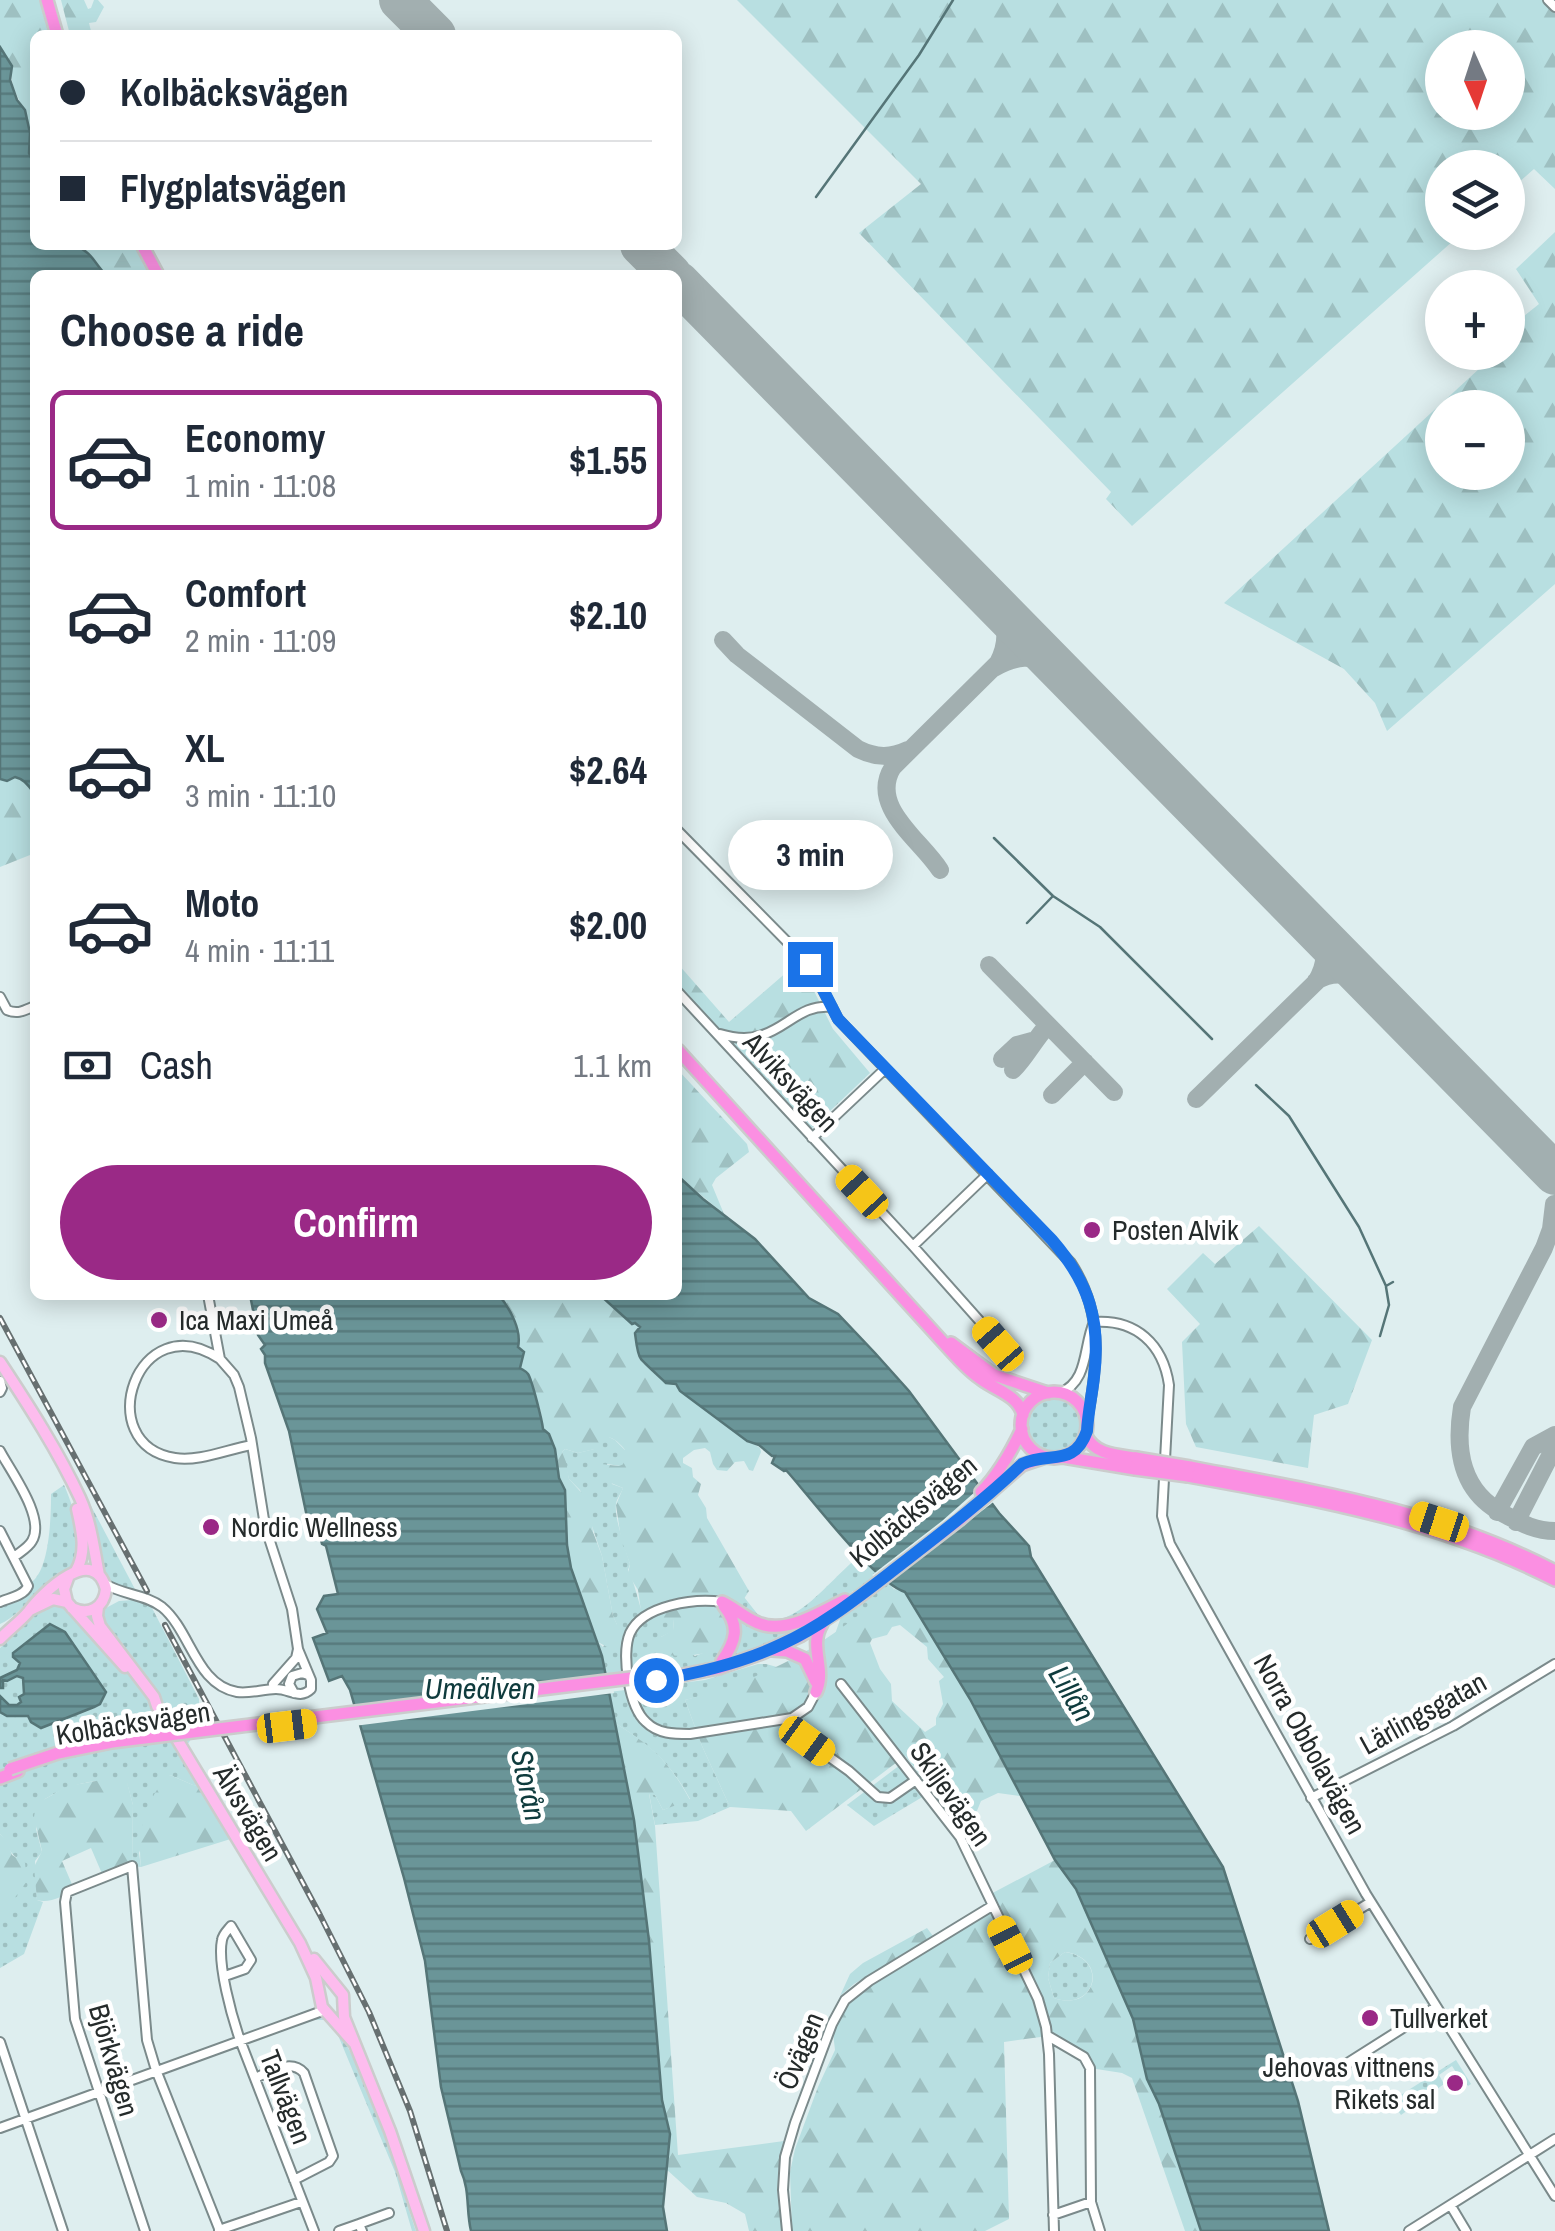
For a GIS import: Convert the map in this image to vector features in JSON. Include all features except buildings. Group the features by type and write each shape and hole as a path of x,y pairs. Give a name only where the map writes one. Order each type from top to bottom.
{"highway":[{"path":"47,0 56,30"},
{"path":"682,1054 972,1372 1018,1402 1027,1444 1033,1450 1046,1458 1092,1464 1136,1463"},
{"path":"940,1336 994,1375 1079,1404 1087,1421 1088,1443 1098,1450 1136,1463 1412,1514 1484,1538 1555,1571"},
{"path":"1022,1422 1034,1400 1054,1393"},
{"name":"Kolbäcksvägen","path":"998,1481 1022,1422"},
{"path":"1063,1458 1076,1450 1086,1436"},
{"name":"Kolbäcksvägen","path":"0,1775 99,1750 719,1668 769,1650 824,1621 998,1481 1026,1462 1046,1458"},
{"path":"1189,1472 1419,1525 1491,1550 1555,1580"},
{"path":"718,1602 753,1621 774,1627 803,1620 853,1597"},
{"name":"Kolbäcksvägen","path":"656,1677 760,1648 853,1597"},
{"path":"718,1602 734,1620 736,1630 734,1643 722,1661"},
{"path":"816,1692 821,1678 816,1640 824,1621"},
{"path":"769,1650 788,1651 805,1658 816,1692"}],"main road":[{"path":"0,1362 79,1497 102,1580 101,1604 86,1612 53,1599 29,1610"},
{"path":"70,1605 64,1588 81,1563 83,1550 73,1488"},
{"path":"1,1635 41,1595 72,1574 92,1571 102,1580"},
{"name":"Älvsvägen","path":"101,1604 97,1616 100,1626 146,1684 300,1944 337,1989"},
{"name":"Älvsvägen","path":"70,1605 157,1706"},
{"name":"Älvsvägen","path":"300,1944 320,1995"},
{"path":"354,2042 319,2002 320,1995 330,1988 343,1996 344,2017 390,2131 424,2231"},
{"path":"326,2010 334,2012 342,2004"}],"street":[{"path":"1548,0 1555,7"},
{"path":"682,835 810,964 838,1019 1071,1262 1084,1287 1097,1334 1087,1421"},
{"name":"Alviksvägen","path":"682,996 1009,1354"},
{"path":"0,997 12,1012 30,1008"},
{"path":"716,1033 756,1038 812,1008 832,1007"},
{"path":"812,1138 885,1069"},
{"path":"913,1246 988,1174"},
{"path":"209,1300 220,1359"},
{"path":"1054,1393 1070,1389 1077,1380 1094,1322"},
{"name":"Norra Obbolavägen","path":"1094,1322 1132,1326 1155,1348 1166,1368 1169,1405 1162,1516 1170,1544 1370,1902 1555,2196"},
{"path":"252,1445 192,1458 174,1458 150,1447 133,1424 130,1406 132,1386 140,1370 170,1349 186,1347 202,1349 220,1359 236,1378 252,1445 266,1526 292,1612 297,1654 290,1686 294,1693"},
{"path":"0,1381 0,1392"},
{"path":"0,1451 36,1522 31,1542 14,1557"},
{"path":"0,1531 28,1586 0,1602"},
{"path":"102,1580 154,1602 170,1615 214,1682 230,1690 248,1693 302,1672 310,1678"},
{"path":"101,1604 135,1595"},
{"path":"718,1602 681,1602 640,1620 632,1629 627,1646 628,1677 634,1702 647,1724 673,1734 690,1734 792,1718 808,1707 816,1692"},
{"path":"262,1689 285,1690 300,1696 310,1692 310,1678 297,1654"},
{"path":"274,1684 297,1654"},
{"name":"Lärlingsgatan","path":"1311,1798 1452,1726 1555,1664"},
{"name":"Skiljevägen","path":"841,1684 960,1837 1038,2000 1048,2036 1054,2231"},
{"path":"792,1718 807,1741 878,1797 890,1798 916,1780"},
{"name":"Björkvägen","path":"145,2231 75,2019 65,1895 132,1866 147,2040 156,2070"},
{"path":"1310,1939 1370,1902"},
{"name":"Övägen","path":"787,2231 785,2158 832,2024 845,2000 869,1981 992,1906"},
{"name":"Tallvägen","path":"224,1976 245,1969 251,1960 230,1926 222,1942 224,1976 228,1997 240,2040 314,2231"},
{"path":"296,2019 320,1995"},
{"path":"1335,2071 1436,2007"},
{"path":"0,2128 326,2010"},
{"path":"1048,2036 1084,2057 1090,2068 1091,2202 1100,2231"},
{"path":"0,2042 64,2231"},
{"path":"255,2078 291,2065 304,2073 333,2156 329,2162 294,2180"},
{"path":"156,2070 220,2230 301,2202"},
{"path":"1408,2231 1555,2139"},
{"path":"1053,2214 1091,2202"},
{"path":"1450,2206 1466,2231"},
{"path":"339,2231 360,2227 389,2213"}],"green space":[{"path":"0,0 47,0 56,30 30,30 30,149 27,120 12,80 12,66 0,47"},
{"path":"61,0 84,0 88,9 98,0 104,7 96,22 89,23 91,30 69,30"},
{"path":"737,0 1555,0 1555,189 1534,169 1525,177 1525,150 1425,150 1425,250 1443,250 1132,526 1106,499 1111,492 859,233 921,184"},
{"path":"1555,232 1555,584 1387,731 1375,703 1344,669 1224,603 1425,418 1425,490 1525,490 1525,390 1456,390 1478,370 1525,370 1525,315 1539,304 1525,283 1525,270 1517,270"},
{"path":"83,250 145,250 155,270 102,270"},
{"path":"15,777 30,790 30,855 0,867 0,779"},
{"path":"682,969 729,1022 788,971 800,982 811,985 833,1029 870,1073 811,1129 682,990"},
{"path":"682,1074 747,1144 749,1152 712,1185 724,1214 682,1179"},
{"path":"1259,1226 1372,1340 1348,1404 1314,1415 1308,1468 1196,1447 1186,1424 1182,1342 1200,1324 1167,1289 1203,1253 1215,1264"},
{"path":"502,1300 607,1300 640,1327 643,1363 662,1373 697,1404 760,1448 753,1471 744,1461 735,1462 727,1471 717,1470 705,1448 683,1458 701,1484 698,1495 707,1518 749,1591 738,1608 749,1630 741,1638 710,1652 665,1655 658,1643 673,1630 674,1619 642,1618 638,1590 628,1574 630,1564 616,1505 623,1488 606,1481 595,1468 601,1464 624,1464 625,1450 608,1437 595,1449 562,1452 569,1479 589,1501 613,1616 620,1631 607,1647 598,1642 571,1568 565,1490 555,1449 549,1434 542,1429 541,1412 527,1373 520,1369 524,1352 518,1347 519,1332"},
{"path":"1054,1399 1074,1407 1082,1427 1074,1447 1054,1455 1034,1447 1026,1427 1034,1407"},
{"path":"607,1436 626,1451 624,1465 607,1464 612,1484 623,1488 616,1504 617,1517 642,1612 674,1619 673,1631 661,1637 695,1656 739,1639 743,1621 738,1608 744,1597 763,1621 777,1620 815,1598 860,1556 883,1578 859,1597 853,1591 803,1627 750,1651 608,1685 598,1642 603,1647 617,1625 602,1556 580,1490 569,1479 562,1452 594,1449"},
{"path":"64,1485 78,1528 76,1562 0,1624 0,1597 28,1585 40,1571 49,1538 51,1494"},
{"path":"81,1487 136,1591 112,1585 107,1579"},
{"path":"887,1582 894,1589 830,1666 685,1700 730,1807 698,1821 655,1825 649,1793 655,1795 663,1810 690,1799 658,1755 615,1723 609,1692 705,1680 758,1664 799,1673 828,1654 841,1617"},
{"path":"894,1589 905,1591 970,1699 1020,1796 998,1793 981,1801 974,1818 961,1826 905,1756 806,1831 791,1811 730,1807 685,1700 789,1661","holes":["900,1625 927,1647 928,1659 944,1677 939,1681 943,1704 936,1725 925,1732 892,1701 891,1684 870,1643"]},
{"path":"133,1600 151,1606 199,1699 197,1726 183,1750 205,1786 170,1775 139,1853 141,1867 132,1866 133,1805 127,1783 84,1783 45,1799 36,1829 42,1852 35,1861 37,1900 43,1902 24,1954 0,1968 0,1916 17,1858 0,1834 0,1648 50,1606 60,1605 69,1611 104,1609 119,1601"},
{"path":"615,1723 659,1755 690,1800 663,1810 655,1795 649,1794 655,1826 678,2155 784,2141 807,2094 785,2157 787,2231 749,2231 745,2214 726,2203 697,2197 666,2169 670,2134 662,2100 649,1940 634,1820"},
{"path":"900,1765 924,1796 874,1826 847,1805"},
{"path":"170,1775 205,1786 237,1837 141,1867 145,1817 154,1794"},
{"path":"107,1779 127,1782 133,1805 132,1866 103,1876 91,1848 62,1861 74,1889 51,1900 37,1900 34,1867 42,1851 35,1811 45,1799 68,1786"},
{"path":"0,1834 12,1855 25,1863 27,1881 0,1918"},
{"path":"1055,1860 1076,1889 1133,2019 1147,2079 1201,2231 1185,2231 1132,2078 1090,2068 1084,2057 1048,2036 1004,2042 1009,2219 985,2231 792,2231 790,2172 795,2149 835,2050 832,2024 845,2000 982,1913 987,1896","holes":["1065,1952 1079,1956 1092,1973 1088,1992 1068,2001 1054,1998 1048,1978 1050,1963"]},
{"path":"927,1928 933,1936 840,1996 850,1974 863,1963"},
{"path":"1065,1952 1088,1964 1092,1974 1087,1992 1068,2001 1054,1998 1048,1978 1050,1963"},
{"path":"335,2028 364,2081 416,2231 412,2231 395,2172"},
{"path":"1456,2060 1471,2084 1461,2080 1452,2066 1439,2075 1444,2084 1401,2115 1391,2101"}],"water":[{"path":"0,47 12,66 10,80 25,110 30,133 30,250 84,250 102,270 30,270 30,788 19,778 0,779"},
{"name":"Lillån","path":"682,1180 755,1239 809,1298 838,1314 875,1353 1029,1546 1031,1557 1223,1867 1298,2101 1329,2231 1201,2231 1147,2079 1133,2019 1076,1889 1055,1860 970,1699 905,1592 860,1557 786,1470 772,1463 775,1456 747,1441 676,1384 666,1383 645,1363 636,1343 635,1333 640,1327 605,1300 682,1300"},
{"name":"Umeälven","path":"251,1300 502,1300 514,1320 518,1347 524,1352 520,1368 530,1378 565,1490 571,1568 602,1656 634,1820 662,2100 670,2134 663,2207 667,2231 471,2231 466,2186 441,2087 425,1961 404,1878 350,1690 342,1676 329,1681 313,1638 327,1633 317,1609 324,1596 338,1594 326,1546 307,1517 289,1431 261,1349 265,1345 258,1335"},
{"path":"50,1624 65,1632 106,1692 100,1704 41,1728 28,1716 0,1712 0,1696 9,1705 17,1705 24,1694 23,1678 3,1680 0,1688 0,1678 17,1670 20,1663 13,1653"}],"pier":[{"path":"985,1483 996,1500 885,1586 872,1575 942,1521"},
{"path":"611,1676 614,1693 354,1726 350,1710"}],"waterway":[{"path":"816,197 919,55 953,0"},
{"path":"994,838 1053,896 1100,927 1212,1039"},
{"path":"1027,923 1052,897"},
{"path":"1256,1085 1289,1116 1359,1227 1386,1286 1393,1282"},
{"path":"1380,1336 1389,1305 1386,1287"}],"taxiway":[{"path":"940,870 892,809 887,781 893,767 998,663 1005,634 996,605"},
{"path":"723,640 858,749 883,756 908,750"},
{"path":"994,668 1024,658 1055,665"},
{"path":"1196,1099 1316,982 1324,955 1313,928"},
{"path":"989,965 1114,1092"},
{"path":"1316,981 1346,975 1373,989"},
{"path":"1013,1070 1048,1025"},
{"path":"1002,1059 1017,1045 1032,1041"},
{"path":"1052,1095 1085,1062"},
{"path":"1554,1204 1544,1248 1462,1407 1460,1439 1464,1468 1478,1494 1516,1520 1555,1531"},
{"path":"1497,1512 1533,1447 1555,1435"},
{"path":"1516,1522 1555,1446"}],"runway":[{"path":"400,0 430,30"},
{"path":"646,250 666,270"},
{"path":"682,286 1555,1174"}],"railway":[{"path":"0,1318 147,1591"},
{"path":"165,1625 369,2012 410,2111 447,2231"}],"place":[{"name":"Posten Alvik","path":"1092,1230"},
{"name":"Ica Maxi Umeå","path":"159,1320"},
{"name":"Nordic Wellness","path":"211,1527"},
{"name":"Tullverket","path":"1370,2018"},
{"name":"Jehovas vittnens Rikets sal","path":"1455,2083"}],"route":[{"path":"656,1680 719,1668 800,1636 859,1597 1022,1464 1070,1455 1086,1436 1097,1334 1079,1275 1052,1240 838,1019 810,964"}],"water label":[{"name":"Storån","path":"529,1785"}]}
